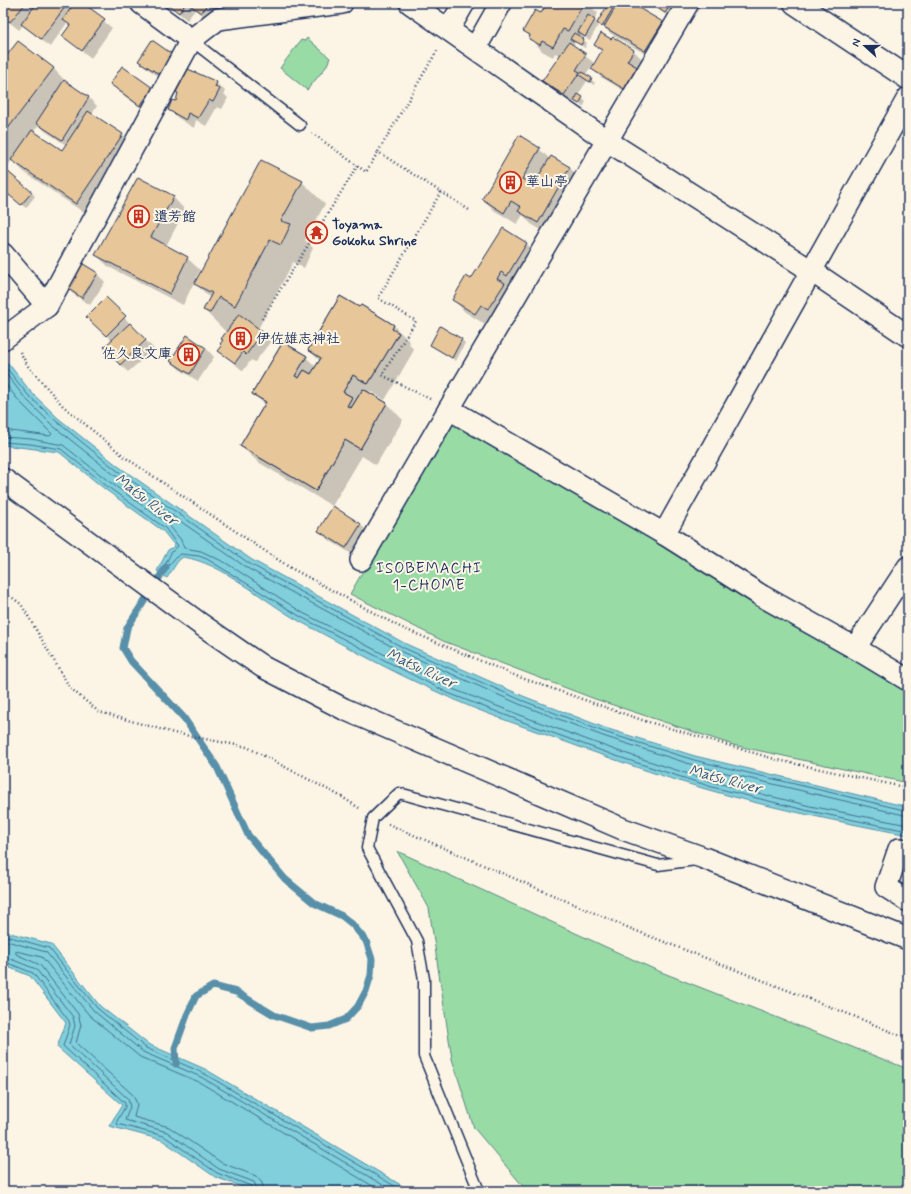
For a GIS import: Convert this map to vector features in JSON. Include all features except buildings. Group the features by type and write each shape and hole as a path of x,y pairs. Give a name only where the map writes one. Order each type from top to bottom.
{"street":[{"path":"141,3 191,40"},
{"path":"6,336 47,306 191,40 220,11 342,3"},
{"path":"449,29 464,3"},
{"path":"476,47 501,3"},
{"path":"362,560 606,140 688,3"},
{"path":"795,3 908,78"},
{"path":"417,5 606,140 810,270 908,336"},
{"path":"664,534 810,270 908,98"},
{"path":"3,254 47,306"},
{"path":"449,409 664,534 762,596 855,648 908,680"},
{"path":"3,479 199,623 263,667 344,709 623,829 704,858 908,939"},
{"path":"855,648 908,567"},
{"path":"908,850 899,849 886,886 908,901"}],"lane":[{"path":"191,40 300,124"},
{"path":"479,1191 424,1056 424,979 417,941 368,848 373,818 399,794 658,865 704,858"}],"path":[{"path":"300,124 366,172 449,29"},
{"path":"378,152 469,210"},
{"path":"262,319 358,166"},
{"path":"441,192 378,298 416,321 382,375 449,409"},
{"path":"6,336 28,366 63,406 126,458 289,567 400,627 519,677 642,720 778,760 908,788"},
{"path":"3,591 21,604 70,688 99,712 174,733 247,747 342,797 373,818 428,843 634,930 856,1017 908,1039"}],"green space":[{"path":"307,38 330,58 326,67 307,90 280,68 301,40 305,41"},
{"path":"457,422 908,689 908,783 733,745 595,699 443,641 350,594 446,425"},
{"path":"397,851 656,970 908,1069 908,1191 527,1191 474,1128 452,1059 429,908"}],"water":[{"name":"Matsu River","path":"8,363 31,392 58,418 118,466 252,560 406,644 523,696 605,728 695,756 908,807 908,835 833,820 733,797 630,765 485,713 427,688 353,650 285,613 228,575 198,561 183,557 178,561 167,578 157,571 168,550 175,546 163,531 106,490 59,452 3,445 3,366"},
{"path":"3,931 51,944 100,1006 148,1044 205,1069 411,1191 254,1191 215,1177 162,1140 109,1126 122,1105 57,1047 66,1023 30,976 3,965"}],"waterway":[{"path":"166,567 127,628 123,648 131,661 184,718 217,767 248,835 285,879 314,903 342,916 352,924 366,941 372,959 371,975 366,991 358,1006 346,1019 329,1026 312,1028 274,1015 236,992 213,986 196,996 187,1015 175,1048 176,1064"}],"place":[{"name":"華山亭","path":"510,182"},
{"name":"遺芳館","path":"139,217"},
{"name":"Toyama Gokoku Shrine","path":"316,233"},
{"name":"伊佐雄志神社","path":"240,339"},
{"name":"佐久良文庫","path":"188,354"}],"district":[{"name":"ISOBEMACHI 1-CHOME","path":"429,578"}]}
